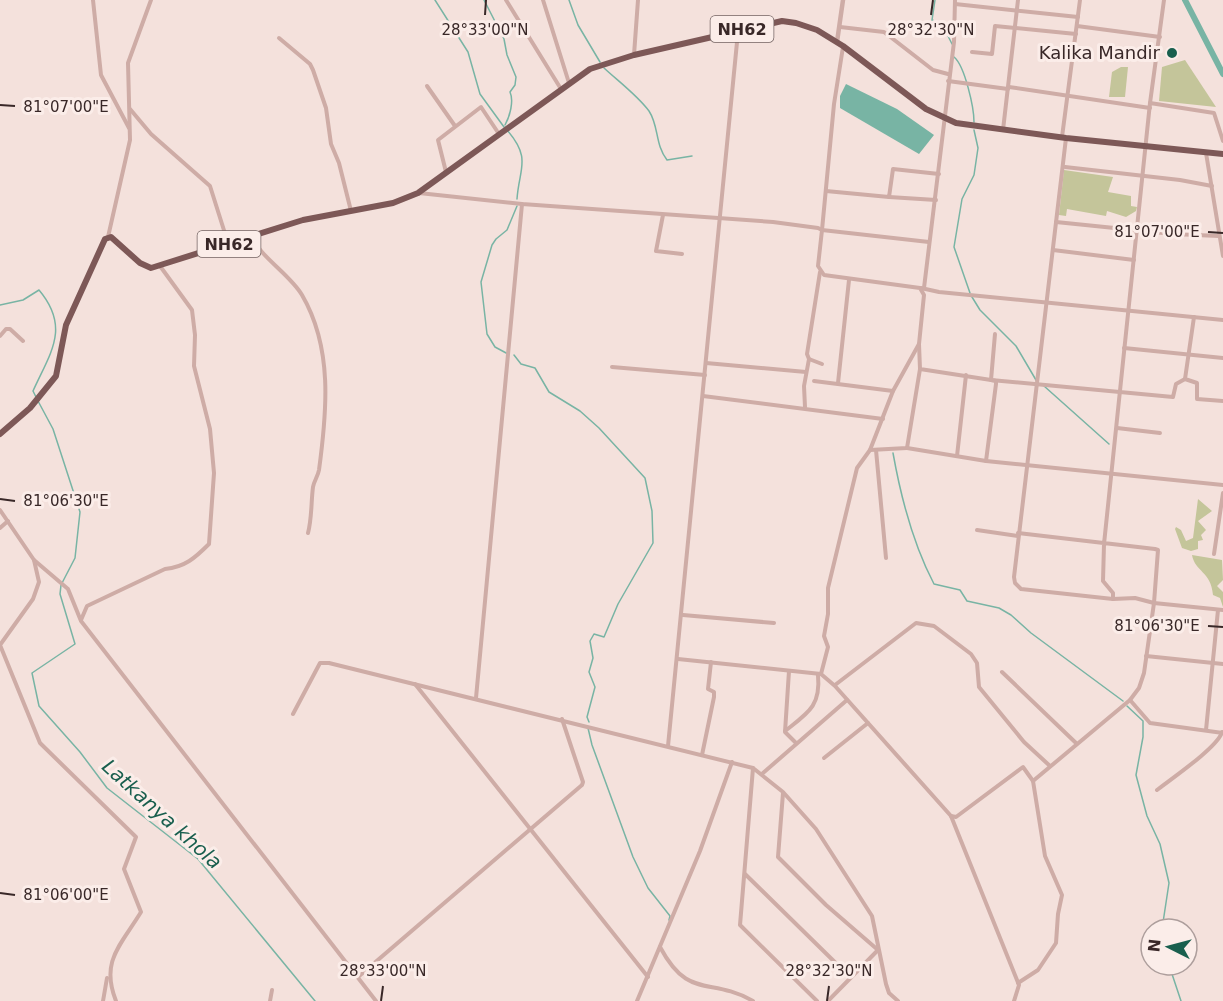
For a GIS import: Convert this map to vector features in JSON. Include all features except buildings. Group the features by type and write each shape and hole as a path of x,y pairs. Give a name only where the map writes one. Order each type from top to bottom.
{"main road":[{"name":"NH62","path":"160,266 303,220 393,203 418,193 590,69 634,55 782,21 817,30 840,44 944,120 971,126 1064,138 1223,154"},
{"path":"0,434 30,408 56,376 66,325 101,242 108,237 146,266 160,266"}],"street":[{"path":"93,0 101,75 108,92 118,104 130,128"},
{"path":"108,237 130,140 128,63 151,0"},
{"path":"506,0 561,88"},
{"path":"543,0 569,83"},
{"path":"634,55 638,0"},
{"path":"805,407 806,372 809,358 807,354 820,272 843,0"},
{"path":"1003,130 1018,0"},
{"path":"1080,0 1048,303 1014,577 1021,589 1113,599 1135,598 1154,603 1221,610 1206,730"},
{"path":"1113,599 1113,593 1103,580 1104,544 1121,390 1127,310 1139,230 1145,146 1164,0"},
{"path":"907,448 920,369 919,344 924,295 922,288 939,174 948,74 954,42 955,2 1078,17"},
{"path":"972,52 992,54 995,26 1076,34"},
{"path":"1077,26 1160,37"},
{"path":"840,27 884,32 933,70 948,74"},
{"path":"668,746 670,745 683,615 718,218 738,30"},
{"path":"279,38 310,64 313,70 326,108 331,144 339,163 351,211"},
{"path":"948,81 1214,113 1223,141"},
{"path":"427,86 455,126"},
{"path":"446,172 438,140 481,107 504,131"},
{"path":"130,109 151,134 210,186 229,244"},
{"path":"1206,153 1223,256"},
{"path":"1065,167 1212,186"},
{"path":"889,197 893,169 939,174"},
{"path":"826,190 936,200"},
{"path":"418,193 522,204 773,222 929,242"},
{"path":"476,698 522,204"},
{"path":"663,215 656,251 682,254"},
{"path":"1056,222 1220,236"},
{"path":"252,236 254,245 260,253 269,257 302,295 314,323 324,361 326,413 318,474 313,484 308,533"},
{"path":"1053,250 1134,260"},
{"path":"81,621 87,606 165,569 185,564 208,544 214,473 210,429 194,366 195,335 192,310 160,266"},
{"path":"820,272 849,280 939,292 1223,320"},
{"path":"838,383 849,280"},
{"path":"1185,379 1194,317"},
{"path":"0,336 6,329 10,329 23,341"},
{"path":"991,380 995,334"},
{"path":"785,732 815,705 820,690 820,674 828,647 824,636 828,614 828,588 855,485 857,468 870,450 893,391 919,344"},
{"path":"1124,348 1223,358"},
{"path":"809,358 822,364"},
{"path":"706,363 806,372"},
{"path":"612,367 705,375"},
{"path":"920,369 991,380 1121,390 1173,397 1176,384 1185,379 1197,383 1197,399 1223,401"},
{"path":"957,456 966,375"},
{"path":"986,461 996,384 991,380"},
{"path":"814,381 893,391"},
{"path":"703,396 805,407 883,419"},
{"path":"1117,428 1160,433"},
{"path":"870,450 907,448 986,461 1223,485"},
{"path":"876,450 886,558"},
{"path":"1214,555 1223,493"},
{"path":"0,510 34,560 68,589 81,621 376,1001"},
{"path":"0,528 8,521"},
{"path":"976,530 1158,550 1154,603 1139,688 1130,700 1033,781"},
{"path":"34,560 39,582 33,599 0,645 40,743 136,837 124,869 141,912 110,963 103,1001"},
{"path":"683,615 774,624"},
{"path":"835,686 916,623 934,626 971,654 977,663 979,687 1024,742 1050,766"},
{"path":"1146,656 1223,664"},
{"path":"678,659 820,674 835,686 951,816 1018,983 1014,1001"},
{"path":"702,755 714,697 714,692 708,689 711,662"},
{"path":"293,714 320,663 476,698 753,768 763,773 783,792 816,829 872,916 886,984 890,993 898,1001"},
{"path":"789,671 785,732 795,743"},
{"path":"1002,672 1076,743"},
{"path":"414,683 648,977"},
{"path":"763,773 795,743 848,700"},
{"path":"1130,700 1150,723 1222,733 1221,737 1157,790"},
{"path":"358,977 583,782 562,719"},
{"path":"824,758 868,723"},
{"path":"637,1001 700,851 732,762"},
{"path":"951,816 956,817 1023,767 1033,781 1045,856 1062,895 1056,943 1038,970 1018,983"},
{"path":"753,768 741,928 817,1001"},
{"path":"783,792 778,857 826,905 878,950"},
{"path":"744,873 850,977"},
{"path":"660,947 670,967 692,986 723,990 753,1001"},
{"path":"828,1001 878,950"},
{"path":"110,963 108,982 116,1001"},
{"path":"270,1001 272,990"}],"green space":[{"path":"1185,60 1216,107 1159,101 1162,67"},
{"path":"1121,67 1128,67 1125,97 1109,97 1112,72"},
{"path":"1064,170 1113,177 1108,192 1131,196 1131,206 1137,207 1136,211 1126,217 1107,211 1106,216 1067,209 1066,216 1059,215"},
{"path":"1198,499 1212,511 1198,521 1206,530 1201,535 1203,540 1198,541 1198,549 1191,551 1182,548 1175,529 1176,527 1181,530 1186,541 1193,538"},
{"path":"1192,555 1222,560 1223,580 1217,586 1223,592 1223,607 1220,598 1213,595 1209,581 1196,565"}],"water":[{"path":"846,84 897,109 934,135 919,154 840,108 840,96"}],"waterway":[{"path":"435,0 468,52 480,94 504,127"},
{"path":"484,0 504,39 507,55 516,77 515,85 510,92 511,108 505,125"},
{"path":"569,0 578,25 600,62"},
{"path":"935,0 932,20 942,24 952,44"},
{"path":"1185,0 1223,74"},
{"path":"954,57 965,78 971,98 974,122"},
{"path":"604,68 649,111 667,160 692,156"},
{"path":"507,130 515,140 522,156 517,199"},
{"path":"970,293 954,247 962,199 974,175 978,148 974,130"},
{"path":"508,354 495,347 487,334 481,282 492,245 507,230 517,206"},
{"name":"Latkanya khola","path":"0,305 23,300 39,290 54,316 56,329 54,341 33,391 36,397"},
{"path":"972,297 980,310 1016,346 1036,380"},
{"path":"514,355 521,364 535,368 549,392 580,411 599,428 645,478 652,511 653,543 618,604 604,637 594,634 590,641 593,658 589,672 595,687 587,717 589,722"},
{"path":"1044,386 1109,444"},
{"name":"Latkanya khola","path":"38,401 53,429 80,512 75,558 61,585 60,594 75,644 32,673 39,706 80,752 107,788 198,859 315,1001"},
{"path":"893,453 909,520 934,584 960,590 967,601 999,608 1011,615 1031,633 1123,701"},
{"path":"1127,706 1143,721 1143,737 1136,775 1147,816 1160,844 1169,883 1164,917"},
{"path":"588,728 592,745 633,857 648,888 670,916 669,920"},
{"path":"1173,977 1181,1001"}],"place":[{"name":"Kalika Mandir","path":"1172,53"}]}
